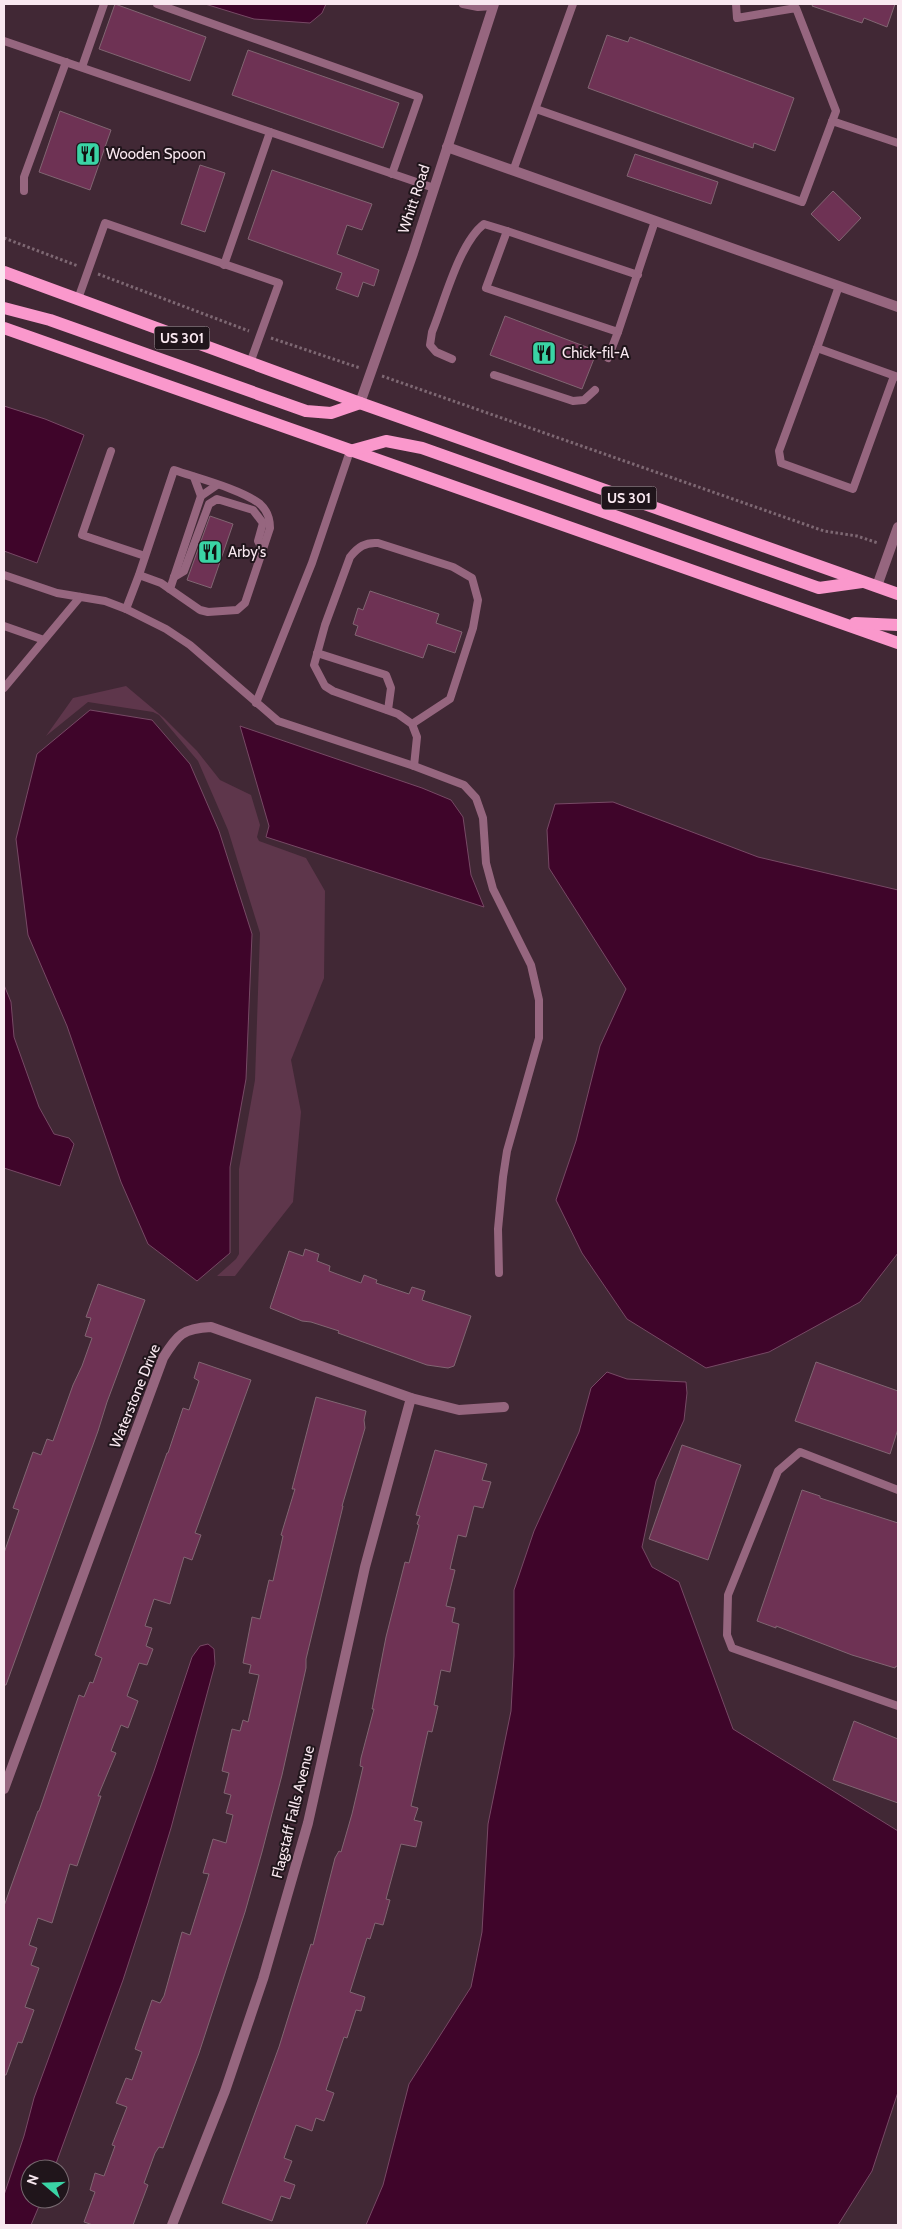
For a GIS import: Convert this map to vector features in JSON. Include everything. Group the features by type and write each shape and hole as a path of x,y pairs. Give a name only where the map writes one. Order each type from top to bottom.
{"main road":[{"name":"US 301","path":"4,272 360,403 898,594"},
{"path":"4,308 50,320 306,410 331,413 360,403"},
{"path":"4,328 898,643"},
{"path":"350,451 386,441 422,448 819,588 864,582"},
{"path":"840,622 898,625"}],"street":[{"name":"Whitt Road","path":"360,403 434,188 494,5"},
{"path":"447,147 898,307"},
{"path":"877,586 898,527"},
{"name":"Waterstone Drive","path":"4,1789 163,1358 176,1338 192,1328 211,1327 411,1398 459,1410 504,1407"},
{"name":"Flagstaff Falls Avenue","path":"172,2225 225,2091 256,1998 308,1822 365,1567 411,1398"}],"lane":[{"path":"82,67 104,4"},
{"path":"157,4 419,97 392,174"},
{"path":"462,4 478,7 494,5"},
{"path":"513,171 573,4"},
{"path":"536,109 802,202 836,111 795,6 737,18 736,4"},
{"path":"4,41 434,188"},
{"path":"24,190 24,177 66,62"},
{"path":"832,121 898,144"},
{"path":"224,265 270,132"},
{"path":"608,358 655,221"},
{"path":"78,299 105,223 278,283 250,363"},
{"path":"452,359 436,352 430,344 432,332 466,246 474,231 484,224 638,275"},
{"path":"506,231 486,288 618,332"},
{"path":"817,348 896,377 853,489 781,463 780,451 839,286"},
{"path":"494,375 573,401 584,400 596,390"},
{"path":"111,451 82,535 145,556"},
{"path":"256,703 312,563 350,451"},
{"path":"126,609 174,470 244,496 260,505 269,517 270,528 245,603 237,610 217,612 200,610 170,589 139,575"},
{"path":"194,477 201,496"},
{"path":"170,589 201,496 216,485"},
{"path":"174,577 184,571 209,504 217,499 253,510 263,523 258,542 263,550"},
{"path":"412,724 450,699 473,628 478,600 472,578 453,567 378,543 368,542 357,549 350,557 314,665 325,686 398,714 412,724 417,737 414,766"},
{"path":"4,574 57,593 105,601 126,609 166,628 190,645 278,721 414,766 464,786 476,798 483,818 486,863 493,889 531,966 539,1000 539,1038 507,1151 503,1176 498,1229 499,1273"},
{"path":"4,688 80,596"},
{"path":"4,626 44,640"},
{"path":"317,653 386,675 391,688 388,710"},
{"path":"898,1490 800,1452 778,1471 728,1595 727,1635 732,1648 898,1706"}],"path":[{"path":"4,238 74,264"},
{"path":"102,276 247,330"},
{"path":"270,338 356,367"},
{"path":"398,381 824,531 857,536 875,542"}],"shaded area":[{"path":"205,4 326,4 322,13 310,23 254,19"},
{"path":"4,406 45,419 84,435 37,563 4,551"},
{"path":"126,686 164,718 197,751 220,780 251,795 260,825 257,837 259,841 306,858 325,891 324,978 291,1060 301,1112 293,1202 235,1276 217,1276 239,1254 239,1169 255,1080 260,933 228,830 198,761 159,715 153,712 88,702 46,736 73,698"},
{"path":"90,710 152,720 190,764 219,831 252,934 246,1079 230,1167 230,1253 197,1281 148,1244 121,1182 67,1026 28,935 16,839 37,754"},
{"path":"240,726 422,788 451,800 463,817 471,875 484,907 266,837 269,826"},
{"path":"613,802 758,857 898,890 898,1253 860,1302 769,1352 706,1368 627,1319 582,1253 556,1200 576,1141 600,1046 626,989 549,868 547,830 555,804"},
{"path":"4,985 11,1002 14,1037 39,1107 54,1134 69,1138 74,1144 60,1186 4,1168"},
{"path":"607,1372 627,1379 686,1382 687,1393 684,1420 656,1481 642,1547 652,1567 679,1582 733,1729 898,1831 898,2092 872,2171 838,2225 366,2225 383,2185 409,2084 471,1987 482,1932 488,1824 511,1711 514,1656 514,1590 534,1531 579,1432 591,1388"},
{"path":"208,1644 214,1649 215,1664 171,1828 123,1980 58,2159 20,2159 20,2209 38,2209 31,2225 4,2225 4,2195 24,2136 34,2098 154,1771 192,1657 200,1646"}],"building":[{"path":"115,4 206,37 190,81 99,49"},
{"path":"813,4 895,4 887,27 864,18 862,23 812,6"},
{"path":"607,35 628,42 630,37 794,98 775,151 754,143 753,148 588,88"},
{"path":"248,50 399,103 383,148 232,95"},
{"path":"60,111 111,130 90,190 39,172"},
{"path":"635,154 718,182 711,204 627,176"},
{"path":"200,165 225,173 205,232 181,224"},
{"path":"272,170 372,204 362,230 347,225 337,254 379,270 374,286 363,282 358,297 336,289 342,273 248,239"},
{"path":"833,191 861,218 839,241 811,214"},
{"name":"Chick-fil-A","path":"505,316 597,351 582,389 490,355"},
{"name":"Arby's","path":"210,516 233,524 211,588 187,580"},
{"path":"370,591 439,614 436,623 462,632 455,653 428,644 423,658 355,635 358,626 353,624 358,608 363,610"},
{"path":"305,1249 319,1254 317,1261 330,1266 329,1271 361,1283 364,1275 377,1280 376,1283 409,1294 412,1287 425,1291 422,1300 471,1316 454,1366 448,1368 427,1365 338,1333 339,1331 302,1321 270,1308 289,1251 303,1256"},
{"path":"98,1284 145,1300 6,1685 4,1685 4,1553 19,1510 13,1508 33,1452 41,1455 47,1439 53,1441 73,1385 82,1366 92,1338 85,1336 91,1318 86,1317"},
{"path":"199,1362 251,1380 195,1533 201,1535 192,1560 184,1557 170,1604 154,1599 145,1626 152,1628 146,1646 153,1649 147,1665 139,1663 127,1696 138,1701 128,1728 121,1725 111,1751 116,1753 98,1796 101,1796 77,1866 70,1864 52,1923 38,1918 29,1945 37,1948 31,1965 39,1968 25,2007 34,2010 22,2043 18,2042 6,2075 4,2075 4,1906 79,1695 84,1697 90,1682 93,1683 102,1658 95,1655 183,1408 189,1410 199,1381 194,1378"},
{"path":"816,1362 898,1391 898,1429 890,1454 795,1421"},
{"path":"316,1397 366,1411 365,1428 342,1506 306,1659 306,1668 282,1775 262,1852 245,1912 199,2053 163,2148 159,2147 155,2153 144,2183 148,2185 133,2225 93,2225 84,2222 95,2192 90,2190 95,2173 104,2176 115,2146 112,2145 127,2107 116,2103 126,2078 132,2080 142,2052 135,2049 152,2000 160,2003 164,1996 182,1932 190,1935 209,1874 203,1873 213,1839 226,1843 233,1815 226,1813 231,1795 224,1793 229,1773 222,1771 232,1729 240,1731 243,1720 248,1722 259,1675 249,1673 251,1665 243,1663 252,1617 260,1619 269,1580 273,1581 283,1536 281,1535 295,1489 292,1489"},
{"path":"682,1445 741,1465 708,1560 649,1539"},
{"path":"435,1450 487,1464 482,1480 491,1482 483,1508 474,1506 466,1537 458,1535 450,1569 455,1570 446,1606 455,1608 452,1622 459,1624 450,1672 441,1670 434,1705 438,1706 432,1732 428,1731 411,1806 418,1808 414,1820 422,1822 416,1847 401,1844 386,1899 390,1900 383,1925 375,1923 370,1939 367,1938 350,1992 365,1997 361,2011 356,2010 347,2038 344,2037 326,2090 334,2093 324,2121 316,2118 312,2131 296,2125 284,2158 292,2161 284,2181 295,2185 290,2199 281,2196 272,2221 222,2203 279,2047 311,1944 313,1945 335,1858 339,1851 341,1852 352,1814 363,1767 360,1766 361,1758 374,1709 372,1709 386,1637 405,1562 409,1563 419,1525 417,1524 420,1516 416,1515"},
{"path":"802,1490 820,1496 820,1498 898,1523 898,1667 896,1666 895,1668 852,1655 776,1626 776,1628 757,1621"},
{"path":"854,1721 898,1739 898,1803 833,1780"}],"place":[{"name":"Wooden Spoon","path":"88,154"},
{"name":"Chick-fil-A","path":"544,353"},
{"name":"Arby's","path":"210,552"}]}
